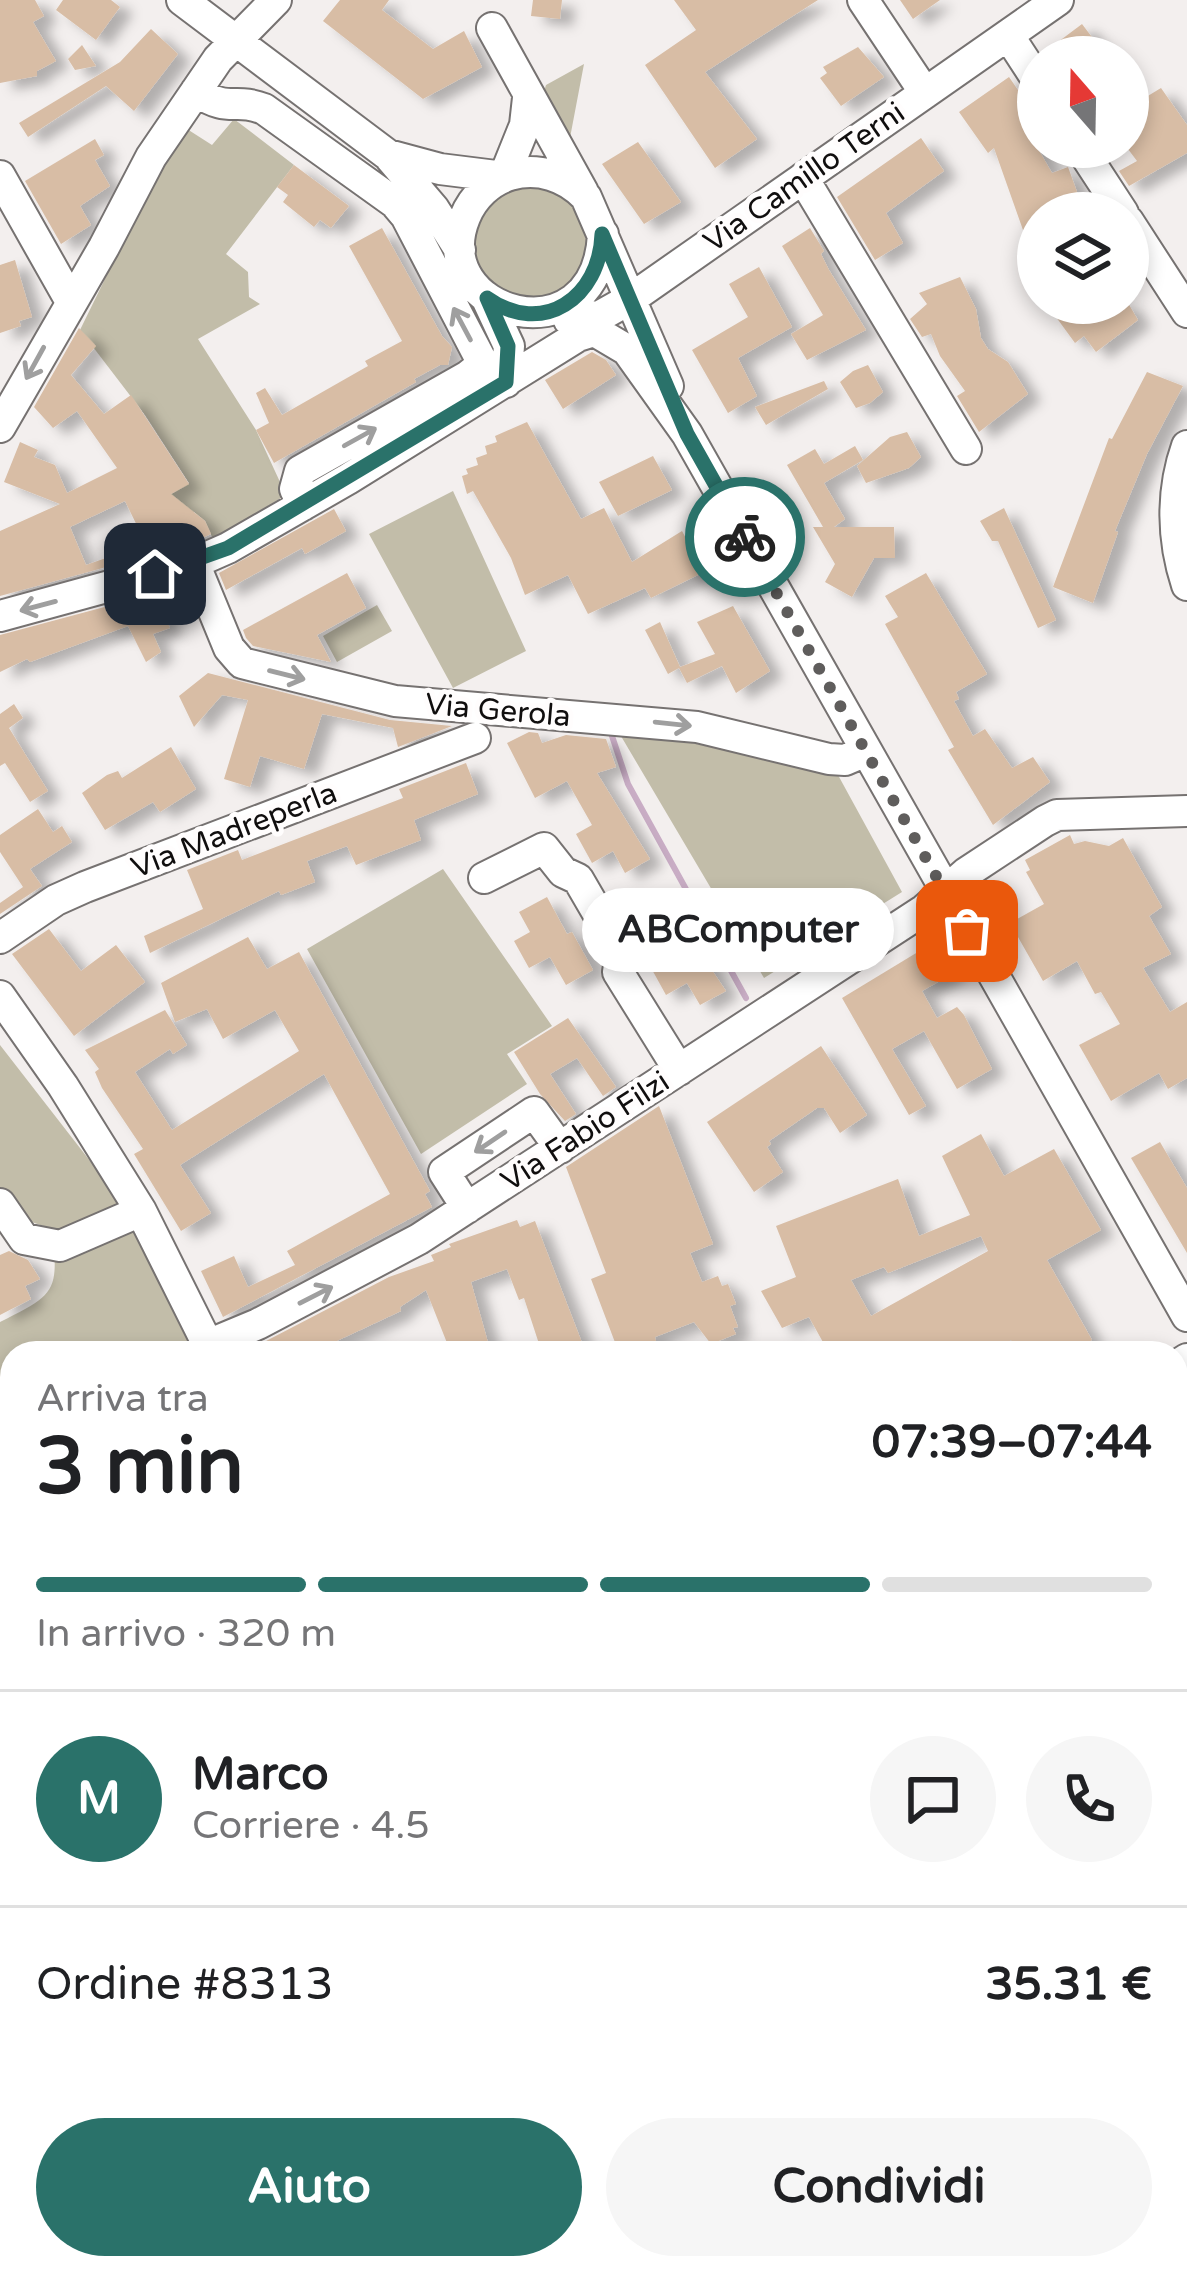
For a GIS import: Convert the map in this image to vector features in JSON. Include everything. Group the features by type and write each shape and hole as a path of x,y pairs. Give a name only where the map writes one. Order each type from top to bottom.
{"street":[{"path":"182,0 388,155 434,209 460,250 468,277 487,298 508,310 587,326 627,350 687,434 1187,1316"},
{"path":"0,427 152,157 234,40 276,0"},
{"path":"862,0 925,93"},
{"name":"Via Camillo Terni","path":"0,616 194,563 303,505 578,336 600,316 1058,0"},
{"path":"492,28 586,197 687,434"},
{"path":"1008,35 1017,49"},
{"path":"196,91 217,105 264,109 395,203 480,358 478,368 468,376 300,471 295,490 303,505"},
{"path":"504,177 525,125 527,98"},
{"path":"388,155 440,169 504,177"},
{"path":"460,250 461,227 470,206 484,189 504,177 522,172 549,174 586,197"},
{"path":"803,178 966,448"},
{"path":"4,190 70,300"},
{"path":"540,313 561,307 585,289 599,264 602,234"},
{"path":"1149,254 1187,313"},
{"path":"487,298 508,346 506,382"},
{"path":"1187,446 1176,488 1175,520 1187,585"},
{"name":"Via Gerola","path":"194,563 229,648 242,664 395,701 697,727 829,759 844,760 866,751"},
{"name":"Via Madreperla","path":"0,938 56,900 85,887 475,738"},
{"path":"946,894 966,873 1057,815 1187,811"},
{"path":"484,878 544,848 562,872 578,879 621,952 618,972 679,1070"},
{"name":"Via Fabio Filzi","path":"225,1341 376,1265 946,894"},
{"path":"0,996 63,1086 140,1211 207,1341"},
{"path":"467,1208 444,1172 534,1112 560,1148"},
{"path":"0,1204 24,1239 60,1246 140,1211"}],"shaded area":[{"path":"584,64 569,143 542,98 546,85"},
{"path":"234,119 294,165 226,254 248,272 249,297 260,304 198,339 256,430 286,495 213,539 205,521 194,512 174,520 163,499 189,483 145,415 80,330 147,193 187,129 212,145"},
{"path":"530,184 552,189 571,201 583,220 588,242 583,264 571,283 552,295 530,300 508,295 489,283 477,264 472,242 477,220 489,201 508,189"},
{"path":"453,491 526,651 453,688 369,534"},
{"path":"377,605 392,631 337,662 323,636"},
{"path":"615,726 838,775 902,892 764,978"},
{"path":"443,869 552,1026 507,1054 527,1084 421,1154 307,949"},
{"path":"0,1045 132,1215 191,1341 0,1341 0,1322 43,1297 50,1289 55,1266 52,1229 0,1211"}],"building":[{"path":"0,0 35,0 44,16 33,22 56,61 37,71 37,76 0,83"},
{"path":"63,0 111,0 120,7 96,40 56,10"},
{"path":"340,0 389,0 382,10 433,49 464,31 482,67 423,99 323,21"},
{"path":"533,0 562,0 560,19 531,16"},
{"path":"674,0 818,0 705,72 757,139 715,168 645,65 696,30"},
{"path":"900,0 940,0 913,19"},
{"path":"1082,24 1091,36 1066,36"},
{"path":"151,29 178,54 134,111 106,86 28,137 19,123 120,62"},
{"path":"82,45 96,66 75,70 68,59"},
{"path":"858,47 884,77 841,106 820,78 827,73 823,67"},
{"path":"1009,77 1017,89 1017,168 1049,168 1052,173 1068,168 1077,192 1017,192 1017,213 994,148 988,153 959,112"},
{"path":"1161,88 1187,125 1187,153 1129,186 1119,171 1149,168 1149,95"},
{"path":"921,138 944,171 886,213 903,243 875,260 837,197"},
{"path":"95,139 104,155 95,160 110,186 80,206 91,225 61,244 25,181"},
{"path":"638,142 681,202 644,224 602,164"},
{"path":"294,165 349,206 331,228 320,220 314,227 283,202 288,195 277,187"},
{"path":"382,228 452,347 448,365 414,379 416,382 274,463 256,430 269,423 256,393 265,388 282,415 402,341 349,246"},
{"path":"810,228 866,330 807,360 791,334 823,315 782,246"},
{"path":"15,260 32,317 0,333 0,265"},
{"path":"759,267 792,327 738,358 757,396 728,413 692,350 748,317 729,284"},
{"path":"960,277 976,309 981,338 1008,362 1028,394 979,432 957,396 965,391 931,334 922,337 910,319 927,304 919,293"},
{"path":"1061,324 1133,324 1096,352 1084,336 1075,343"},
{"path":"79,328 96,346 71,375 104,414 131,395 189,484 171,494 205,521 211,534 187,545 0,596 0,531 60,504 4,482 20,442 38,450 34,457 55,465 67,493 117,468 77,411 53,428 34,407","holes":["125,501 146,544 86,565 70,527"]},
{"path":"592,352 606,360 616,375 563,409 545,380"},
{"path":"868,365 883,392 856,408 840,382"},
{"path":"1147,372 1183,386 1147,454 1115,531 1093,603 1053,587 1109,438"},
{"path":"824,381 828,389 766,425 755,407"},
{"path":"527,422 581,519 604,508 632,562 682,531 704,572 651,598 645,588 588,614 568,575 525,595 511,558 473,491 467,494 462,476 478,465 476,458 487,454 485,446 497,442 495,436"},
{"path":"907,432 921,457 909,468 866,483 857,466 890,437"},
{"path":"855,446 863,460 824,483 845,519 834,527 894,527 895,558 874,558 852,597 825,582 835,564 813,527 823,527 787,465 815,449 824,464"},
{"path":"653,456 672,490 618,516 599,482"},
{"path":"1004,508 1056,620 1038,628 998,541 992,541 980,521"},
{"path":"334,509 346,531 305,554 302,548 226,590 219,573"},
{"path":"347,573 366,608 317,635 331,662 253,646 246,638 243,630"},
{"path":"926,573 987,674 956,692 959,699 954,701 973,736 985,729 1012,768 1033,757 1050,782 993,825 948,750 954,747 885,624 898,617 885,596"},
{"path":"183,586 188,600 163,612 170,628 153,634 161,652 146,662 128,626 0,672 0,635"},
{"path":"733,606 770,671 736,693 722,666 687,683 679,668 668,674 645,630 660,622 680,667 715,654 697,622"},
{"path":"208,673 390,720 452,726 398,747 393,728 322,714 304,769 260,756 250,787 224,779 248,700 222,695 194,727 179,696"},
{"path":"14,704 23,718 9,728 48,791 30,802 5,763 0,766 0,714"},
{"path":"529,732 538,733 542,743 566,735 606,739 616,767 597,773 650,859 625,873 613,851 592,863 576,834 592,825 567,781 535,798 507,743"},
{"path":"171,747 196,789 160,812 153,802 105,830 82,793 107,775 118,771 122,778"},
{"path":"466,763 478,794 414,820 421,840 356,865 347,846 307,861 315,882 281,895 279,891 150,953 144,936 203,909 187,870 238,850 242,860 403,798 399,789"},
{"path":"38,809 53,832 62,826 72,842 30,869 42,886 0,914 0,903 23,887 0,852 0,835"},
{"path":"1070,835 1074,844 1085,841 1109,846 1123,838 1162,907 1149,916 1171,954 1143,968 1170,1012 1187,1002 1187,1078 1168,1089 1159,1073 1111,1101 1079,1045 1120,1024 1101,992 1095,994 1077,961 1043,981 1010,923 1044,904 1026,872 1030,870 1025,860"},
{"path":"547,897 593,970 566,985 550,957 529,968 514,941 530,932 519,912"},
{"path":"681,924 726,991 700,1005 687,983 666,995 650,966 666,956 655,938"},
{"path":"49,929 81,971 116,945 145,982 74,1036 12,954"},
{"path":"248,937 267,969 299,952 430,1191 425,1194 432,1207 223,1317 201,1271 234,1256 248,1287 295,1265 287,1251 390,1194 324,1074 180,1165 211,1213 181,1231 134,1154 143,1149 102,1088 95,1072 99,1069 85,1050 165,1010 187,1045 173,1054 170,1049 135,1072 172,1130 299,1051 275,1010 223,1039 207,1009 175,1022 161,983"},
{"path":"936,941 954,973 922,991 937,1018 957,1007 992,1069 957,1089 924,1031 892,1049 926,1106 909,1115 842,998"},
{"path":"568,1018 616,1087 603,1096 577,1058 550,1074 576,1114 565,1121 540,1094 514,1052"},
{"path":"821,1046 867,1115 840,1133 824,1108 817,1108 769,1141 767,1147 783,1172 754,1192 707,1122"},
{"path":"659,1106 713,1244 690,1253 702,1282 718,1276 722,1286 728,1284 736,1304 730,1306 736,1334 709,1341 694,1322 655,1337 656,1341 614,1341 591,1279 606,1273 566,1167"},
{"path":"981,1134 1004,1176 1054,1149 1101,1230 1047,1260 1092,1340 822,1341 809,1317 782,1328 761,1291 796,1277 776,1226 898,1179 919,1236 970,1215 942,1156","holes":["981,1236 988,1251 871,1316 851,1280 884,1267 888,1273"]},
{"path":"1160,1142 1187,1188 1187,1253 1131,1158"},
{"path":"517,1220 520,1227 535,1221 581,1341 538,1341 524,1298 519,1300 507,1269 471,1282 488,1341 446,1341 426,1290 400,1307 401,1311 337,1341 266,1341 389,1277 434,1261 431,1255 451,1247 449,1244"},
{"path":"9,1251 28,1260 40,1279 25,1286 31,1299 0,1315 0,1255"}],"waterway":[{"path":"609,727 628,784 746,998"}],"way so far":[{"path":"745,537 967,931"}],"place":[{"name":"ABComputer","path":"967,931"}],"route":[{"path":"155,574 228,548 506,382 510,359 505,332 487,298 501,308 524,314 568,304 596,271 602,234 687,434 745,537"}]}
